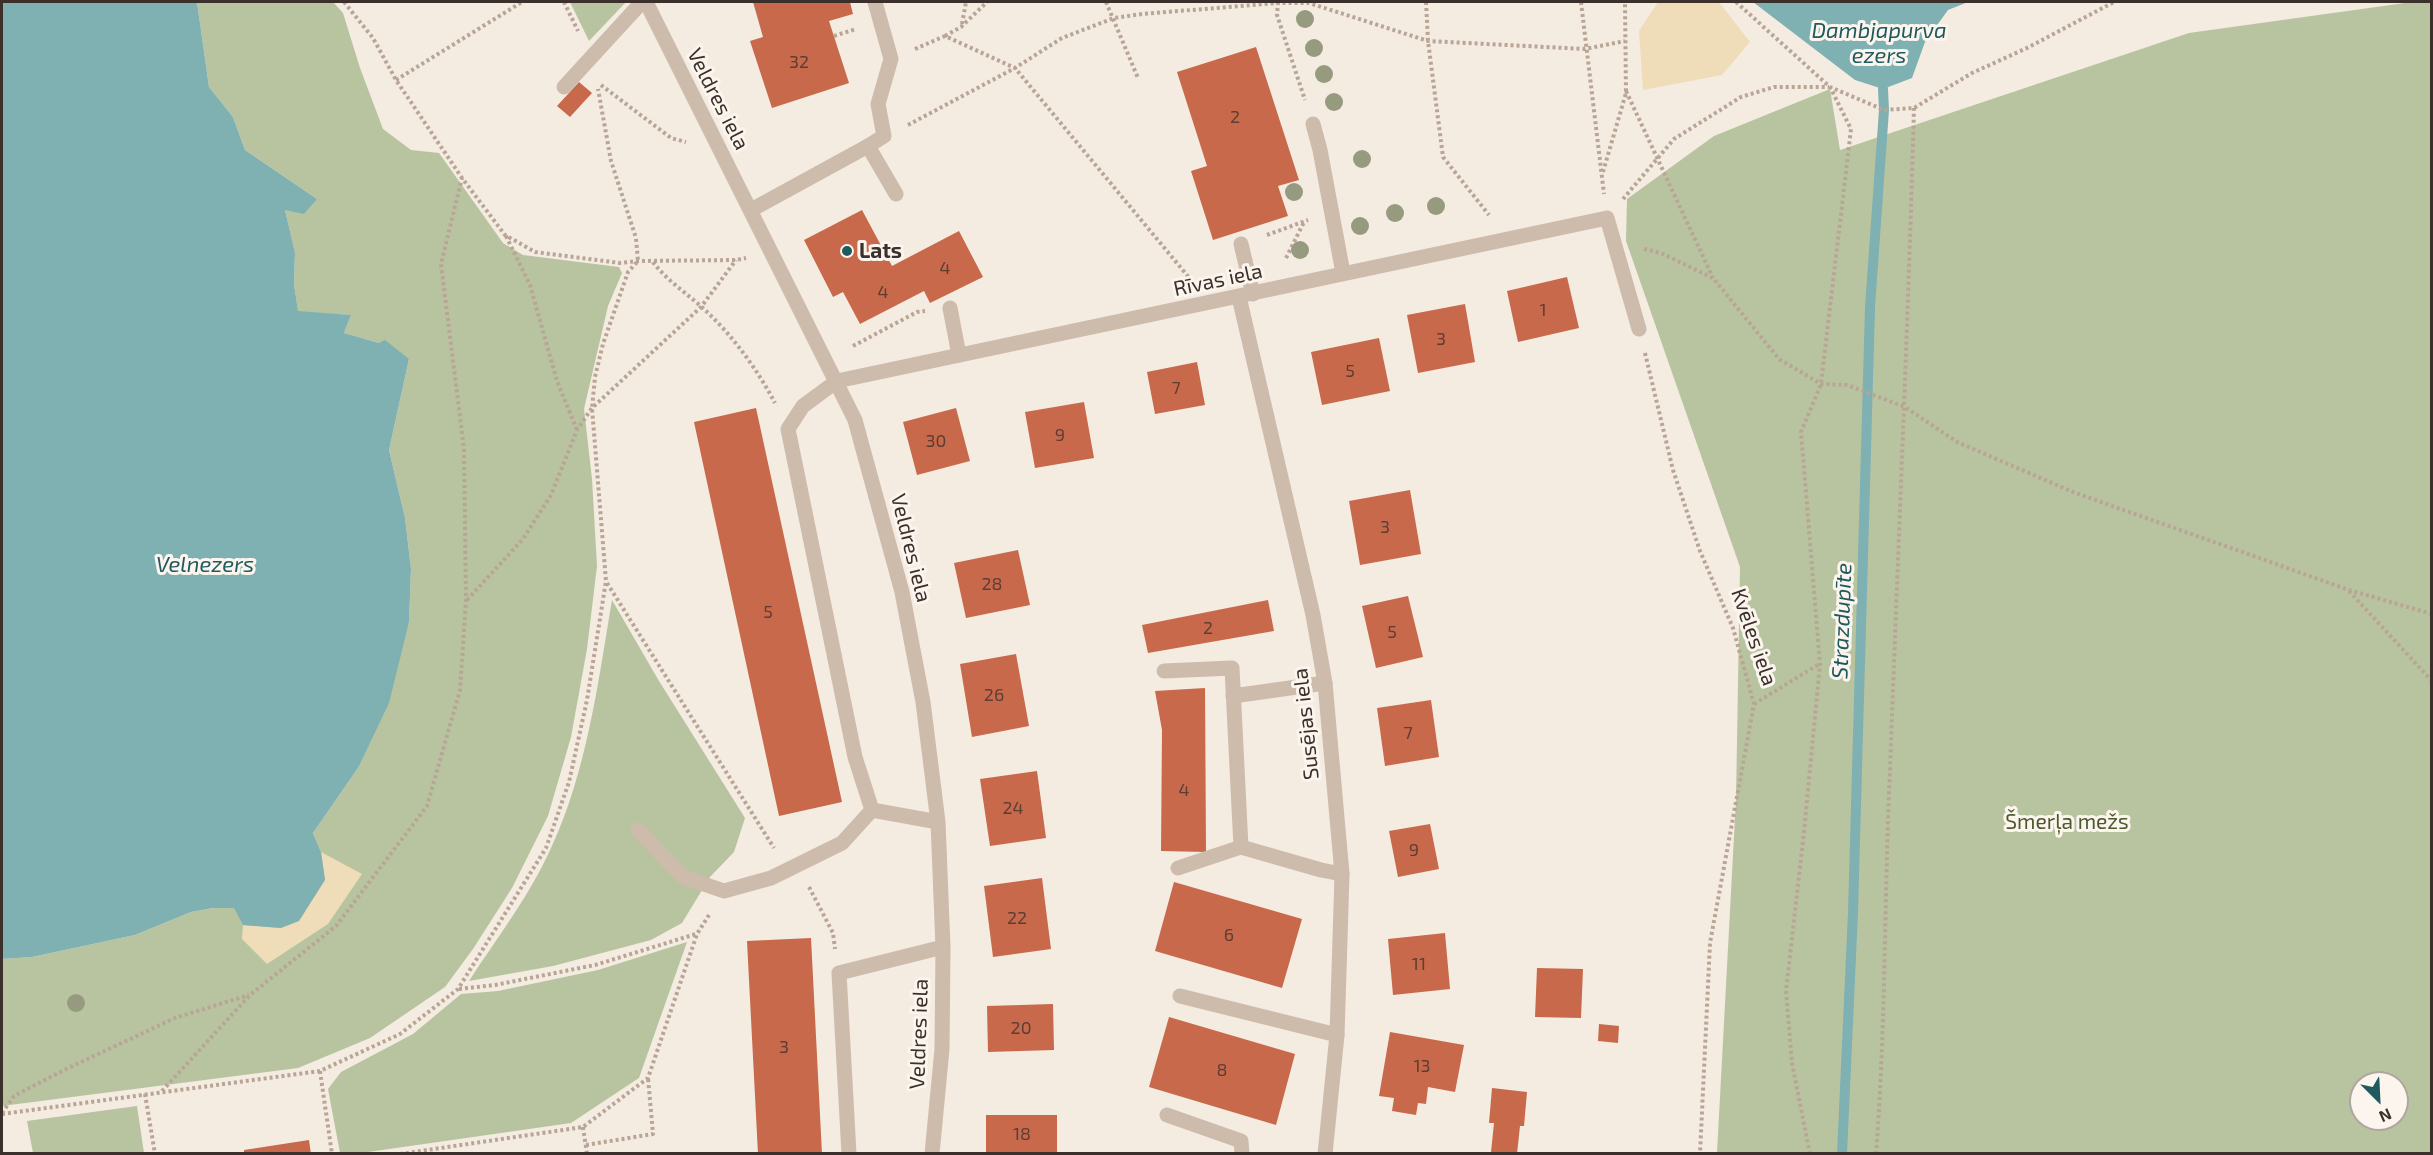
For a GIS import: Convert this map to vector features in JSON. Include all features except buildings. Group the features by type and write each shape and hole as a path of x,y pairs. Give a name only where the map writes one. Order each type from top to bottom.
{"street":[{"path":"564,87 644,2"},
{"name":"Veldres iela","path":"644,2 752,210 855,420 902,592 923,702 938,822 943,947 942,1049 932,1154"},
{"path":"752,210 884,136 878,104 891,59 875,2"},
{"path":"1313,124 1343,273"},
{"path":"868,147 896,194"},
{"path":"1607,218 1639,329"},
{"name":"Rīvas iela","path":"837,381 1607,218"},
{"name":"Susējas iela","path":"1241,244 1246,296 1325,683 1342,874 1338,1035 1325,1154"},
{"path":"950,308 958,355"},
{"path":"837,381 803,406 788,429 855,757 872,810"},
{"path":"1164,671 1232,668 1241,847"},
{"path":"1233,696 1325,683"},
{"path":"872,810 938,822"},
{"path":"638,830 683,877 724,891 771,878 842,843 872,810"},
{"path":"1178,868 1241,847 1342,874"},
{"path":"849,1154 839,973 943,947"},
{"path":"1180,996 1338,1035"},
{"path":"1167,1115 1240,1141 1242,1154"}],"path":[{"path":"344,2 373,38 396,80 462,178 506,235 530,285 557,381 577,430"},
{"path":"396,80 522,2"},
{"path":"961,27 966,2"},
{"path":"891,59 961,27 987,2"},
{"path":"1106,2 1138,78"},
{"path":"1278,2 1278,15 1313,124"},
{"path":"884,136 1015,68 1062,38 1114,18 1142,14 1278,2 1308,3 1428,41 1585,49 1625,41"},
{"path":"1426,2 1428,41 1443,157 1496,224"},
{"path":"1581,2 1605,200"},
{"path":"1602,176 1626,91 1625,2"},
{"path":"1736,2 1830,87 1884,110 1914,108 1972,73 2027,48 2114,2"},
{"path":"945,36 1015,68 1198,289 1203,304"},
{"path":"596,81 671,138 720,150"},
{"path":"1607,218 1674,139 1741,97 1774,87 1830,87"},
{"path":"1810,1154 1792,1063 1786,991 1820,664 1801,432 1821,384 1851,129 1830,87"},
{"path":"1626,91 1713,278 1779,359 1821,384 1847,385 1905,407 1957,442 2073,492 2349,590 2432,614"},
{"path":"1876,1154 1881,1087 1889,773 1905,407 1914,108"},
{"path":"2,1114 320,1071 400,1034 458,989 546,848 569,782 587,700 606,581 592,408 595,377 603,344 628,272 638,261 636,238 611,161"},
{"path":"162,1092 250,995 336,926 428,806 460,690 466,600 464,449 441,264 462,178"},
{"path":"1285,261 1305,221"},
{"path":"506,235 535,252 620,263 736,260 772,252"},
{"path":"1613,237 1639,248 1661,253 1713,278"},
{"path":"466,600 529,530 551,495 577,430 592,408 701,307 736,260"},
{"path":"653,261 661,272 701,307 743,353 763,380 788,429"},
{"path":"853,346 917,312 950,308"},
{"name":"Kvēles iela","path":"1639,329 1673,470 1700,551 1733,628 1754,704 1710,944 1700,1154"},
{"path":"606,581 772,846 811,890 832,933 839,973"},
{"path":"2349,590 2432,681"},
{"path":"1754,704 1820,664"},
{"path":"586,1146 653,1134 648,1078 697,934 724,891"},
{"path":"458,989 495,985 595,965 697,934"},
{"path":"2,1114 14,1096 74,1065 175,1018 250,995"},
{"path":"320,1071 332,1154"},
{"path":"400,1154 582,1127 648,1078"},
{"path":"145,1094 155,1154"},
{"path":"582,1127 587,1154"}],"green space":[{"path":"197,2 333,2 343,13 360,68 383,129 411,150 439,153 503,243 523,255 619,267 622,273 608,306 584,409 592,479 597,566 587,649 571,737 548,816 512,888 473,949 445,987 370,1038 298,1068 2,1106 2,959 32,957 135,935 191,912 213,908 234,908 321,852 313,833 358,768 409,622 411,569 405,518 389,450 409,359 379,343 344,333 351,315 298,312 294,284 295,254 285,210 317,199 245,150 233,117 209,87"},
{"path":"570,2 626,2 589,41"},
{"name":"Šmerļa mežs","path":"2412,2 2432,2 2431,1153 1717,1153 1736,799 1740,567 1626,241 1627,199 1714,136 1830,89 1840,150 2189,33"},
{"path":"612,600 659,681 745,818 734,852 710,877 682,923 651,940 553,966 469,981 533,883 563,819 574,788 590,726"},
{"path":"687,942 639,1078 571,1123 361,1153 340,1153 328,1089 341,1072 413,1034 461,994 498,991 598,970"},
{"path":"137,1106 144,1153 33,1153 27,1121"}],"sand":[{"path":"1658,2 1719,2 1750,42 1722,75 1643,90 1639,31"},
{"path":"321,852 362,874 328,924 267,964 242,939 243,925 281,928 325,880"}],"water":[{"name":"Velnezers","path":"2,2 197,2 209,87 233,117 245,150 317,199 304,214 285,210 295,253 294,284 298,311 351,315 344,333 379,343 385,340 409,359 389,450 405,518 411,569 409,622 389,703 358,768 313,833 321,852 325,880 299,921 281,928 243,925 234,908 213,908 191,912 135,935 32,957 2,959"},
{"name":"Dambjapurva ezers","path":"1753,2 1968,2 1948,10 1925,42 1912,78 1883,89 1855,80"}],"waterway":[{"name":"Strazdupīte","path":"1842,1154 1853,912 1870,307 1884,110 1883,89"}],"place":[{"name":"Lats","path":"847,251"}]}
